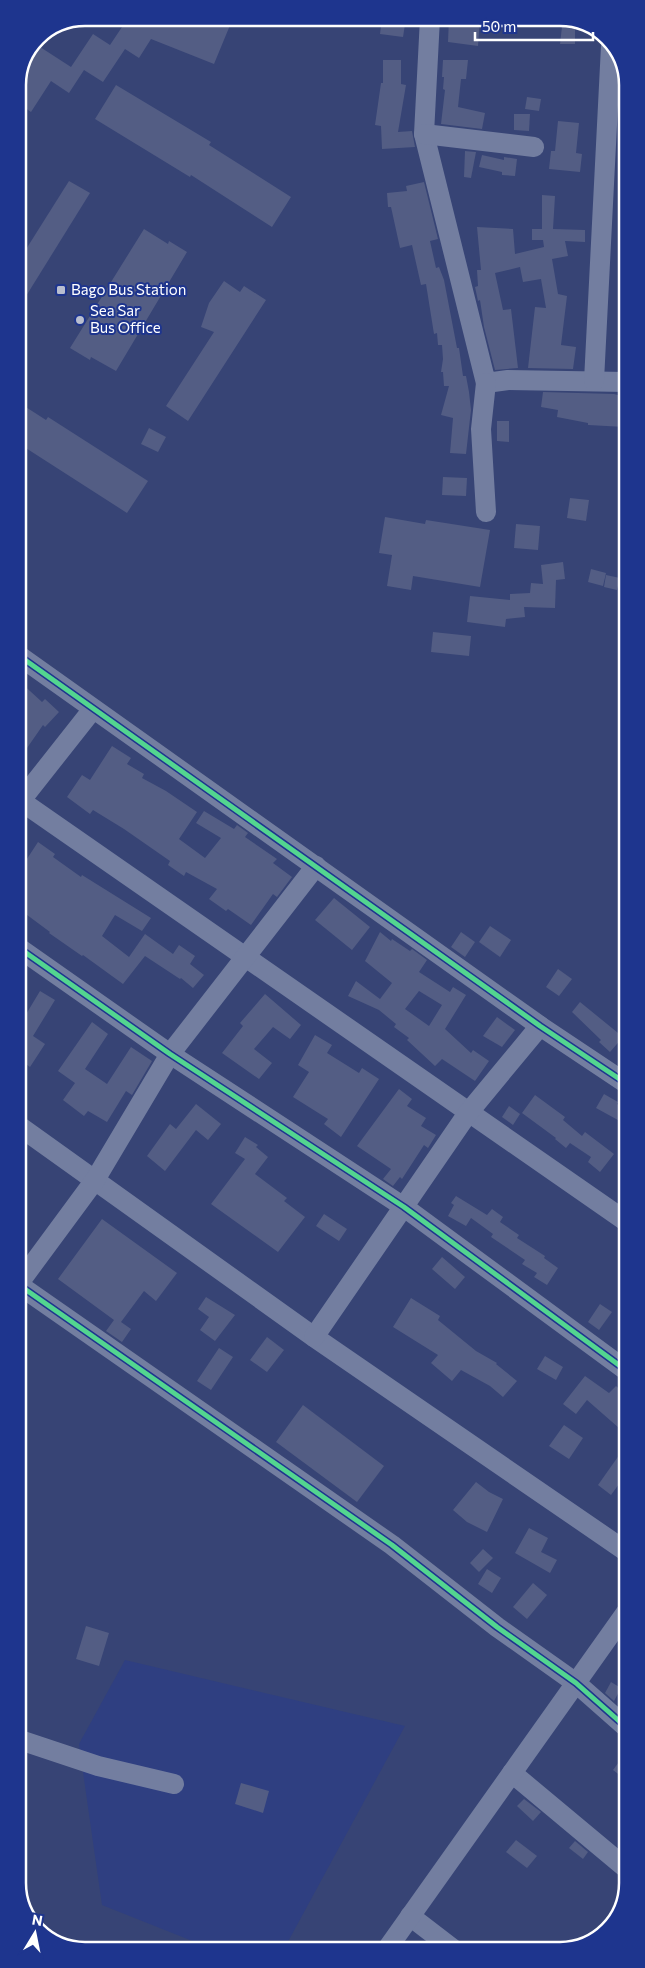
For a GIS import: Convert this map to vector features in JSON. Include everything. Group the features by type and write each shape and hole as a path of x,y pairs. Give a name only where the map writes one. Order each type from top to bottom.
{"street":[{"path":"430,26 424,134 486,383 485,408 481,429 486,512"},
{"path":"594,381 617,86 613,61"},
{"path":"424,134 534,147"},
{"path":"486,383 508,380 619,382"},
{"path":"26,661 540,1026 619,1079"},
{"path":"26,792 92,709"},
{"path":"26,806 619,1217"},
{"path":"26,1274 94,1180 170,1054 244,956 316,866"},
{"path":"26,953 170,1054 404,1207 619,1365"},
{"path":"314,1337 468,1113 540,1026"},
{"path":"26,1131 314,1337 619,1547"},
{"path":"26,1289 392,1545 497,1627 576,1683 619,1721"},
{"path":"392,1942 619,1622"},
{"path":"26,1742 98,1766 174,1784"},
{"path":"512,1773 619,1862"},
{"path":"410,1916 444,1942"}],"water":[{"path":"125,1660 405,1726 288,1942 195,1942 102,1905 79,1744"}],"building":[{"path":"123,26 230,26 214,64 151,39 139,58 125,49 103,82 84,70 69,93 51,81 31,112 26,109 27,74 36,53 41,48 71,67 93,34 110,45"},
{"path":"381,26 405,26 403,37 380,34"},
{"path":"449,26 479,26 478,46 448,42"},
{"path":"562,26 575,28 575,44 560,44"},
{"path":"383,60 401,60 401,84 406,85 398,132 412,131 415,147 382,149 381,126 375,125 381,83 383,83"},
{"path":"443,60 468,60 466,79 461,79 458,107 485,113 482,129 441,124 445,90 443,89 444,77 442,77"},
{"path":"116,85 211,142 209,145 291,197 272,227 191,175 190,177 95,119"},
{"path":"527,97 541,99 539,111 525,109"},
{"path":"514,114 530,114 529,131 514,130"},
{"path":"558,121 579,123 576,153 582,154 580,172 549,169 551,151 555,151"},
{"path":"465,151 476,152 471,178 464,177"},
{"path":"482,155 504,160 504,157 517,159 515,176 502,175 502,172 479,167"},
{"path":"69,181 90,193 26,296 26,249"},
{"path":"424,182 438,239 430,241 436,268 439,267 444,280 457,348 459,348 463,376 466,376 469,392 471,410 466,454 450,453 453,418 441,415 449,386 444,386 443,372 441,372 443,359 442,345 438,345 437,333 434,334 426,284 421,285 412,245 400,248 391,207 388,207 387,193 407,191 406,186"},
{"path":"542,195 555,196 553,229 585,230 585,242 565,241 568,256 552,259 558,294 567,296 561,345 576,347 573,369 528,368 535,307 546,308 541,279 523,282 520,267 495,273 503,310 511,309 518,368 495,370 484,327 480,300 478,301 475,287 478,286 477,270 481,270 477,227 513,229 515,254 544,247 543,240 532,240 532,229 542,229"},
{"path":"144,229 168,244 169,241 187,252 116,371 91,357 90,360 70,348"},
{"path":"224,281 240,292 244,286 266,300 188,421 166,406 214,332 201,327 209,303"},
{"path":"543,392 619,395 619,427 588,425 588,423 557,417 558,410 541,407"},
{"path":"26,407 46,420 48,417 148,481 127,513 26,448"},
{"path":"497,421 509,421 509,442 497,441"},
{"path":"149,428 166,437 158,452 141,444"},
{"path":"443,477 467,478 466,496 442,495"},
{"path":"570,498 589,500 586,521 567,518"},
{"path":"385,517 425,524 426,520 490,530 480,587 413,576 411,590 387,586 392,555 379,553"},
{"path":"516,524 540,526 538,550 514,548"},
{"path":"563,562 565,579 556,580 555,608 524,607 525,617 506,619 505,627 467,622 470,596 510,600 510,594 530,593 531,583 543,584 541,565"},
{"path":"591,569 606,573 603,586 588,582"},
{"path":"606,575 619,578 617,590 604,587"},
{"path":"433,632 471,636 469,656 431,652"},
{"path":"26,687 42,702 45,699 59,712 45,727 43,725 26,749"},
{"path":"112,746 131,758 127,764 144,774 142,778 166,791 197,812 179,839 205,858 221,838 196,823 204,811 234,829 237,825 248,833 245,837 277,859 273,863 292,877 277,897 273,894 251,925 209,899 217,889 186,872 184,876 168,865 170,861 124,829 93,810 90,814 67,797 82,775 90,780"},
{"path":"38,842 55,854 53,857 81,877 82,875 151,918 142,931 115,915 102,936 129,957 145,934 173,954 179,945 195,956 190,964 204,975 193,988 181,978 145,956 123,984 49,933 26,914 26,860"},
{"path":"334,898 370,927 352,950 315,920"},
{"path":"490,926 511,940 500,957 479,942"},
{"path":"380,932 391,941 392,939 410,951 412,949 427,960 419,972 450,992 453,987 466,995 445,1029 471,1053 473,1050 489,1061 475,1081 442,1059 435,1066 407,1040 409,1038 394,1027 396,1024 379,1010 348,996 356,981 380,999 392,983 365,961","holes":["419,991 442,1005 429,1026 405,1009"]},
{"path":"461,932 475,942 465,957 451,947"},
{"path":"558,969 572,979 559,996 546,987"},
{"path":"40,991 55,1000 33,1036 45,1044 30,1067 26,1064 26,1014"},
{"path":"265,994 301,1025 290,1039 273,1027 254,1049 272,1063 259,1079 222,1053 243,1026 240,1023"},
{"path":"580,1002 619,1034 619,1042 610,1052 599,1042 601,1040 572,1012"},
{"path":"497,1017 515,1030 502,1047 483,1036"},
{"path":"92,1022 108,1034 85,1069 107,1084 131,1047 152,1061 132,1095 126,1091 107,1122 88,1111 84,1116 63,1100 75,1083 58,1071"},
{"path":"315,1035 332,1045 327,1053 359,1073 362,1068 379,1079 341,1137 324,1124 328,1119 293,1097 309,1072 298,1065"},
{"path":"399,1089 412,1099 407,1106 426,1118 421,1126 436,1135 428,1148 424,1145 402,1179 400,1177 393,1186 383,1179 391,1169 357,1146"},
{"path":"604,1094 618,1102 619,1121 596,1108"},
{"path":"535,1095 565,1117 563,1120 582,1136 585,1132 614,1154 600,1172 588,1162 591,1157 570,1143 566,1148 556,1138 522,1113"},
{"path":"196,1104 221,1124 208,1140 196,1130 165,1171 147,1156 170,1124 176,1129"},
{"path":"509,1106 520,1114 513,1125 502,1117"},
{"path":"245,1137 258,1145 256,1147 268,1157 255,1174 287,1198 284,1201 305,1217 278,1252 211,1204 245,1159 235,1153"},
{"path":"456,1196 487,1215 492,1209 503,1217 500,1222 519,1235 517,1238 545,1256 544,1258 558,1268 547,1285 534,1277 537,1273 522,1264 525,1260 491,1237 493,1234 471,1218 466,1226 448,1216 454,1205 451,1203"},
{"path":"324,1214 347,1229 339,1241 316,1226"},
{"path":"102,1219 177,1273 156,1301 144,1291 121,1322 131,1329 122,1342 106,1331 114,1320 58,1279"},
{"path":"442,1257 465,1277 455,1289 432,1269"},
{"path":"206,1297 235,1315 215,1341 200,1330 209,1317 198,1309"},
{"path":"411,1298 440,1316 438,1320 476,1351 497,1363 517,1381 503,1397 490,1386 461,1370 452,1381 431,1363 438,1355 393,1327"},
{"path":"600,1304 612,1312 599,1330 588,1322"},
{"path":"267,1337 284,1350 267,1372 250,1360"},
{"path":"219,1348 233,1357 211,1390 197,1381"},
{"path":"545,1356 563,1367 556,1380 537,1369"},
{"path":"585,1376 609,1393 616,1386 619,1389 619,1428 587,1400 576,1414 563,1404"},
{"path":"303,1405 384,1466 357,1502 276,1442"},
{"path":"564,1425 583,1438 569,1459 549,1446"},
{"path":"619,1455 619,1484 611,1495 598,1485"},
{"path":"476,1482 489,1492 503,1499 487,1532 467,1522 453,1510"},
{"path":"529,1528 548,1538 541,1552 557,1560 550,1573 515,1553"},
{"path":"483,1549 493,1558 479,1572 470,1563"},
{"path":"487,1569 501,1578 492,1593 478,1584"},
{"path":"533,1583 547,1595 527,1619 513,1607"},
{"path":"86,1626 109,1633 99,1666 76,1659"},
{"path":"611,1682 619,1687 619,1692 614,1701 605,1693"},
{"path":"619,1762 619,1775 613,1770"},
{"path":"241,1783 269,1791 263,1813 235,1804"},
{"path":"524,1799 541,1812 533,1821 517,1806"},
{"path":"516,1840 537,1856 527,1868 506,1852"},
{"path":"575,1841 588,1852 583,1859 569,1848"}],"cycle path":[{"path":"26,661 540,1026 619,1079"},
{"path":"26,953 170,1054 404,1207 619,1365"},
{"path":"26,1290 392,1545 497,1627 576,1683 619,1721"}],"place":[{"name":"Bago Bus Station","path":"61,290"},
{"name":"Sea Sar Bus Office","path":"80,320"}]}
